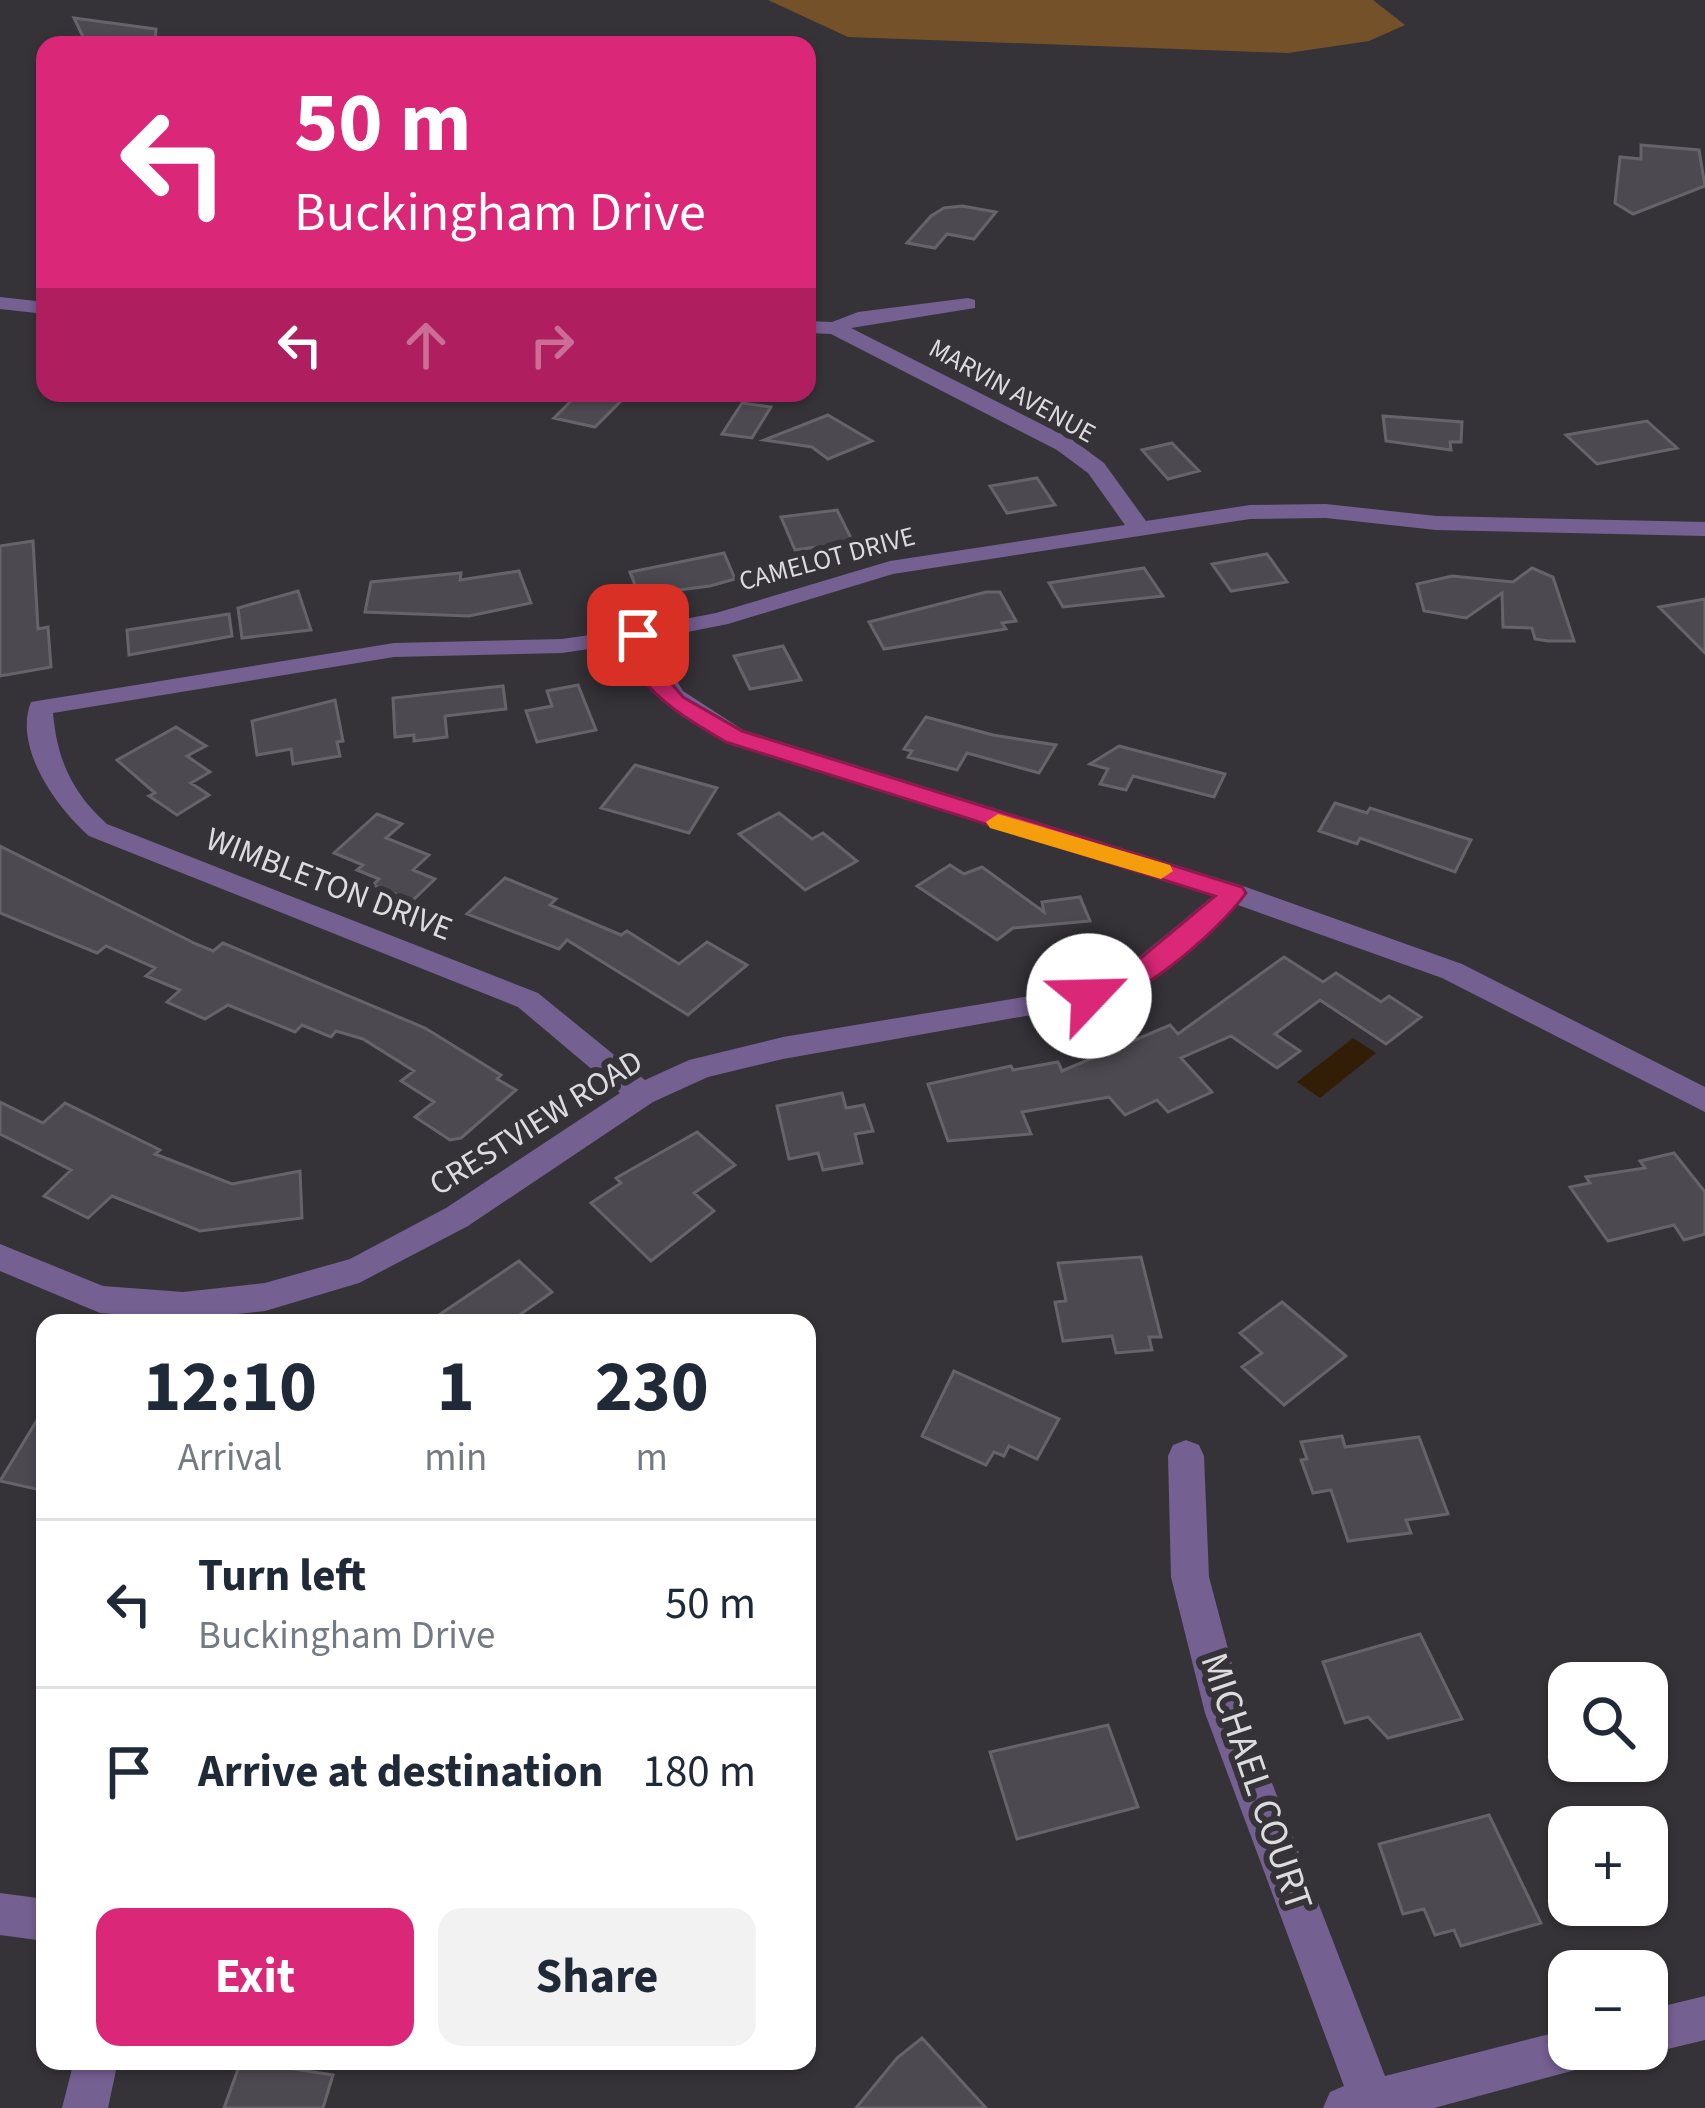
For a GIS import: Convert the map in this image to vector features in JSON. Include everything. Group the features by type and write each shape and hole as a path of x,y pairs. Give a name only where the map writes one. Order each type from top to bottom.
{"street":[{"path":"0,303 36,307"},
{"path":"816,327 968,304"},
{"name":"MARVIN AVENUE","path":"835,328 1065,445 1096,468 1139,528"},
{"name":"CAMELOT DRIVE","path":"40,707 394,650 562,646 638,635 720,620 890,568 1268,510 1436,523 1705,529"},
{"path":"638,635 652,674 675,702 734,736 1233,893 1452,971 1705,1101"},
{"name":"WIMBLETON DRIVE","path":"40,707 42,747 56,783 76,812 98,830 528,1000 643,1094"},
{"name":"CRESTVIEW ROAD","path":"0,1257 100,1300 183,1306 265,1297 378,1259 457,1217 643,1094 700,1068 783,1048 1089,996 1132,980 1180,945 1233,893"},
{"name":"MICHAEL COURT","path":"1186,1456 1190,1577 1225,1713 1359,2103"},
{"path":"0,1914 36,1919"},
{"path":"1668,2027 1705,2018"},
{"path":"1359,2103 1548,2056"},
{"path":"85,2108 94,2070"}],"shaded area":[{"path":"768,0 1373,0 1405,25 1369,41 1288,53 848,37"},
{"path":"1353,1038 1376,1053 1320,1098 1297,1082"}],"building":[{"path":"74,18 156,29 156,36 83,36"},
{"path":"1641,145 1699,150 1705,186 1633,214 1615,203 1620,157 1641,159"},
{"path":"944,208 996,212 974,239 947,234 935,248 907,243 931,216"},
{"path":"570,402 620,402 595,427 554,418"},
{"path":"742,403 771,407 752,438 722,434"},
{"path":"828,415 872,441 828,459 812,447 764,440"},
{"path":"1383,416 1462,422 1461,442 1450,442 1451,450 1386,441"},
{"path":"1647,421 1677,448 1597,464 1566,435"},
{"path":"1172,443 1199,471 1168,479 1142,450"},
{"path":"1037,478 1055,505 1007,513 990,486"},
{"path":"837,510 853,542 795,550 781,517"},
{"path":"33,541 38,629 48,627 51,667 0,676 0,546"},
{"path":"724,553 735,579 710,586 639,595 630,572"},
{"path":"1267,554 1287,582 1231,591 1212,564"},
{"path":"1144,568 1163,596 1063,607 1049,583"},
{"path":"1532,568 1553,577 1574,641 1535,639 1532,628 1503,627 1502,593 1466,618 1424,611 1417,584 1452,576 1513,582"},
{"path":"519,571 531,603 469,616 365,612 371,582 461,573 460,580"},
{"path":"298,591 311,630 242,638 238,608"},
{"path":"1000,592 1016,621 1002,623 1006,629 884,649 869,622"},
{"path":"1705,599 1705,653 1659,607"},
{"path":"229,614 232,636 129,655 127,630"},
{"path":"783,646 801,680 750,689 734,656"},
{"path":"578,685 596,730 537,742 526,711 552,706 547,691"},
{"path":"503,686 506,709 445,716 447,737 414,741 414,735 395,737 393,698"},
{"path":"335,700 343,741 337,742 340,756 293,764 291,749 257,755 252,721"},
{"path":"926,717 1056,745 1039,773 967,753 957,770 908,757 912,751 904,749"},
{"path":"176,727 206,746 187,756 210,772 191,783 209,795 177,815 149,796 155,793 117,760"},
{"path":"1119,746 1225,774 1214,797 1133,776 1126,790 1100,784 1108,769 1090,764"},
{"path":"635,765 717,788 689,833 601,808"},
{"path":"1335,803 1367,813 1370,808 1471,840 1455,872 1360,838 1357,844 1319,831"},
{"path":"779,813 812,839 823,833 857,861 805,890 739,834"},
{"path":"377,814 402,824 386,838 429,855 413,870 435,879 412,901 373,885 379,879 357,870 363,865 334,853"},
{"path":"0,846 196,944 213,951 223,943 425,1028 501,1075 497,1079 516,1090 461,1138 450,1140 415,1117 434,1102 401,1081 414,1071 363,1039 336,1031 331,1037 302,1025 295,1032 228,1005 205,1019 167,1002 180,990 146,976 155,968 106,946 97,953 0,913"},
{"path":"950,865 964,874 982,867 1044,912 1042,902 1080,897 1090,921 1013,928 997,940 917,886"},
{"path":"505,878 556,899 550,905 621,935 627,931 679,964 707,942 747,965 688,1015 567,940 559,949 467,914"},
{"path":"1284,957 1323,982 1336,973 1381,1002 1389,996 1421,1017 1386,1044 1320,1000 1275,1034 1300,1051 1277,1068 1231,1036 1181,1058 1212,1092 1168,1112 1157,1100 1125,1115 1109,1097 1022,1112 1031,1134 948,1141 928,1084 1011,1066 1013,1070 1058,1062 1062,1071 1170,1025 1178,1034"},
{"path":"842,1093 846,1108 864,1105 873,1131 855,1134 862,1163 823,1170 818,1153 789,1159 777,1106"},
{"path":"0,1102 43,1123 65,1103 160,1150 155,1154 232,1184 300,1171 302,1218 200,1231 112,1196 88,1218 44,1196 71,1170 0,1134"},
{"path":"697,1132 735,1165 694,1193 714,1211 651,1261 591,1203 621,1183 616,1178"},
{"path":"1674,1153 1705,1192 1705,1234 1684,1240 1674,1225 1608,1241 1570,1187 1590,1183 1586,1177 1645,1168 1640,1161"},
{"path":"1141,1257 1161,1337 1149,1337 1152,1350 1116,1353 1112,1336 1063,1341 1055,1302 1066,1301 1058,1263"},
{"path":"519,1261 552,1292 521,1314 440,1314"},
{"path":"1282,1302 1346,1356 1284,1405 1242,1367 1262,1353 1240,1333"},
{"path":"954,1371 1059,1419 1037,1459 1009,1446 1004,1456 994,1452 986,1465 922,1436"},
{"path":"36,1422 36,1489 0,1481"},
{"path":"1342,1436 1345,1447 1419,1437 1448,1514 1406,1520 1411,1533 1348,1541 1331,1490 1313,1493 1301,1460 1307,1459 1301,1442"},
{"path":"1420,1634 1462,1719 1388,1738 1368,1717 1345,1723 1323,1662"},
{"path":"1108,1725 1138,1807 1017,1839 990,1752"},
{"path":"1489,1815 1541,1923 1461,1946 1454,1930 1435,1935 1424,1909 1403,1914 1379,1844"},
{"path":"922,2038 986,2108 856,2108 897,2058"},
{"path":"238,2070 333,2075 323,2108 224,2108"}],"slow traffic":[{"path":"998,822 1161,871"}],"route":[{"path":"638,635 652,674 675,702 700,721 734,736 892,790 1233,893 1180,945 1132,980 1089,996"}]}
